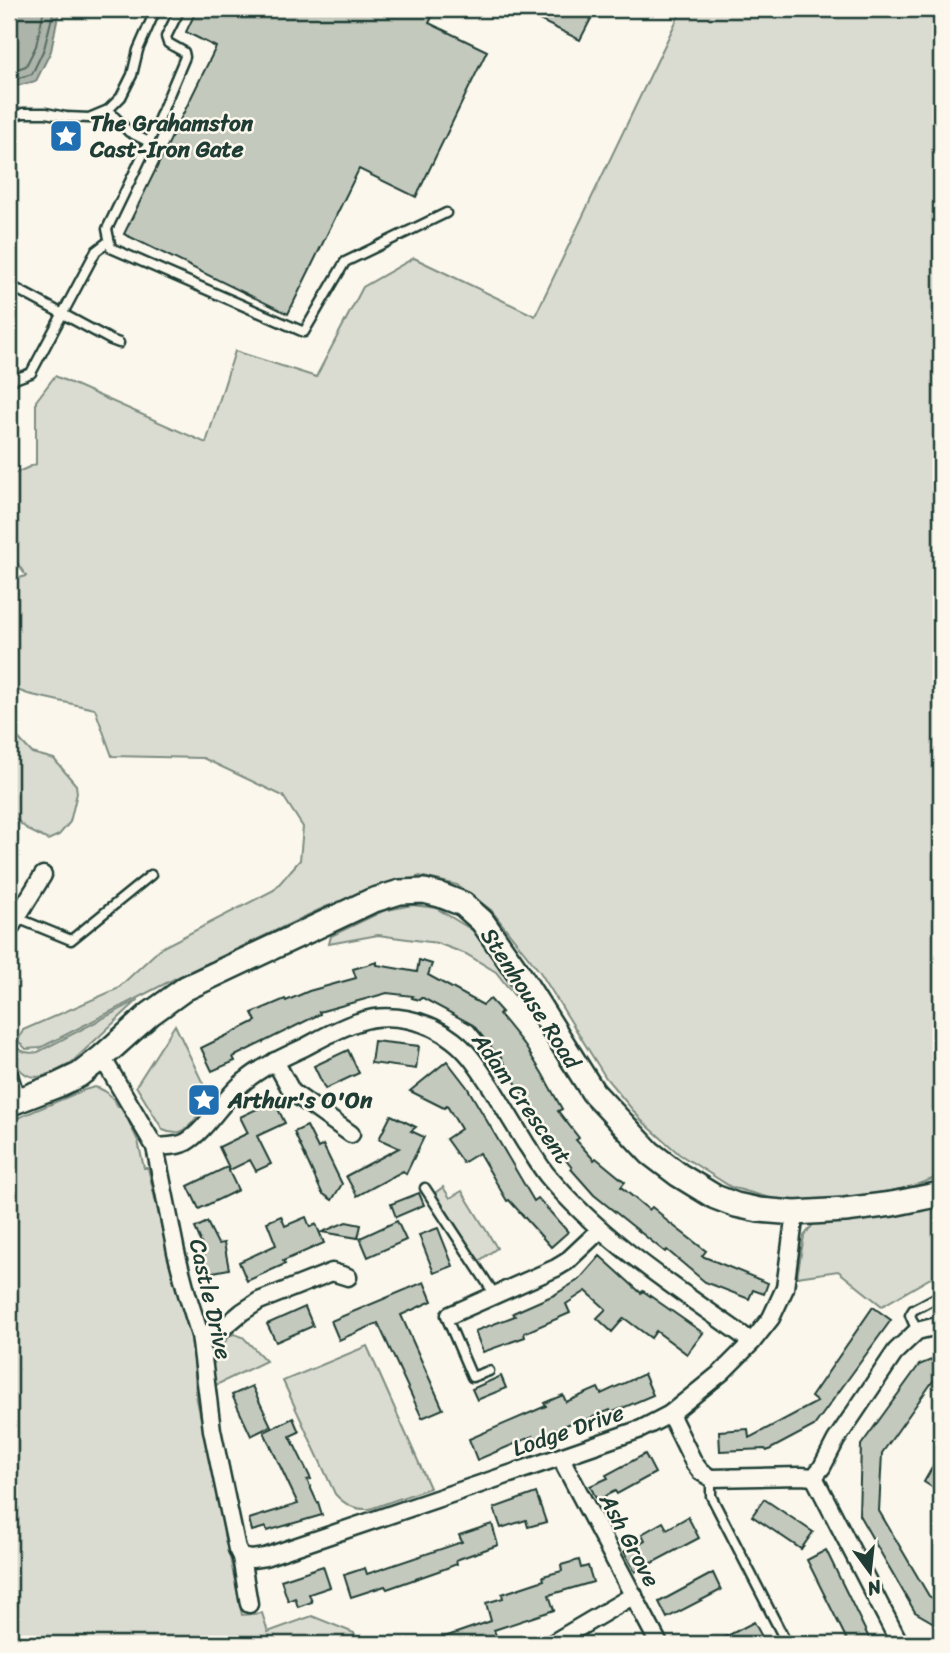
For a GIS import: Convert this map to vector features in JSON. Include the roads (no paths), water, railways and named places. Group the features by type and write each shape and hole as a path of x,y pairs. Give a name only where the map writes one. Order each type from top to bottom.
{"street":[{"path":"12,924 43,875"},
{"name":"Stenhouse Road","path":"13,1102 79,1075 150,1014 186,988 371,901 400,892 424,891 463,904 482,921 517,971 593,1093 650,1153 715,1197 760,1210 795,1213 892,1204 941,1194"},
{"name":"Adam Crescent","path":"155,1147 188,1141 242,1083 256,1072 332,1033 359,1021 377,1018 416,1021 436,1028 467,1052 544,1172 570,1202 600,1230 752,1342"},
{"name":"Castle Drive","path":"102,1057 155,1147 176,1252 200,1335 212,1430 249,1604"},
{"path":"275,1061 292,1092 351,1134"},
{"path":"9,1075 13,1102"},
{"name":"Lodge Drive","path":"241,1557 265,1557 641,1429 670,1414 702,1389 752,1342 771,1318 785,1289 795,1213"},
{"path":"450,1315 556,1268 600,1230"},
{"path":"200,1335 223,1328 259,1301 332,1272 348,1277"},
{"path":"814,1477 896,1351 918,1331 941,1325"},
{"path":"670,1414 694,1463 701,1472 711,1478 814,1477"},
{"name":"Ash Grove","path":"563,1456 565,1466 659,1644"},
{"path":"814,1477 900,1644"},
{"path":"551,1644 634,1595"}],"lane":[{"path":"9,117 23,113 46,113 89,118 108,110 121,97 132,75 138,50 156,9"},
{"path":"180,9 166,37 168,43 184,52 185,57 149,142 107,229 111,248 304,332 345,262 446,213"},
{"path":"108,110 129,132 149,142"},
{"path":"9,381 31,373 96,250 109,241"},
{"path":"9,285 119,343"},
{"path":"12,924 71,940 151,875"},
{"path":"425,1188 495,1295"},
{"path":"918,1331 909,1315 913,1310 941,1295"},
{"path":"450,1315 448,1321 472,1377 489,1371"},
{"path":"711,1478 711,1496 787,1644"}],"water":[{"path":"9,9 62,9 51,51 36,81 9,88"}],"place":[{"name":"The Grahamston Cast-Iron Gate","path":"66,136"},
{"name":"Arthur's O'On","path":"204,1100"}]}
